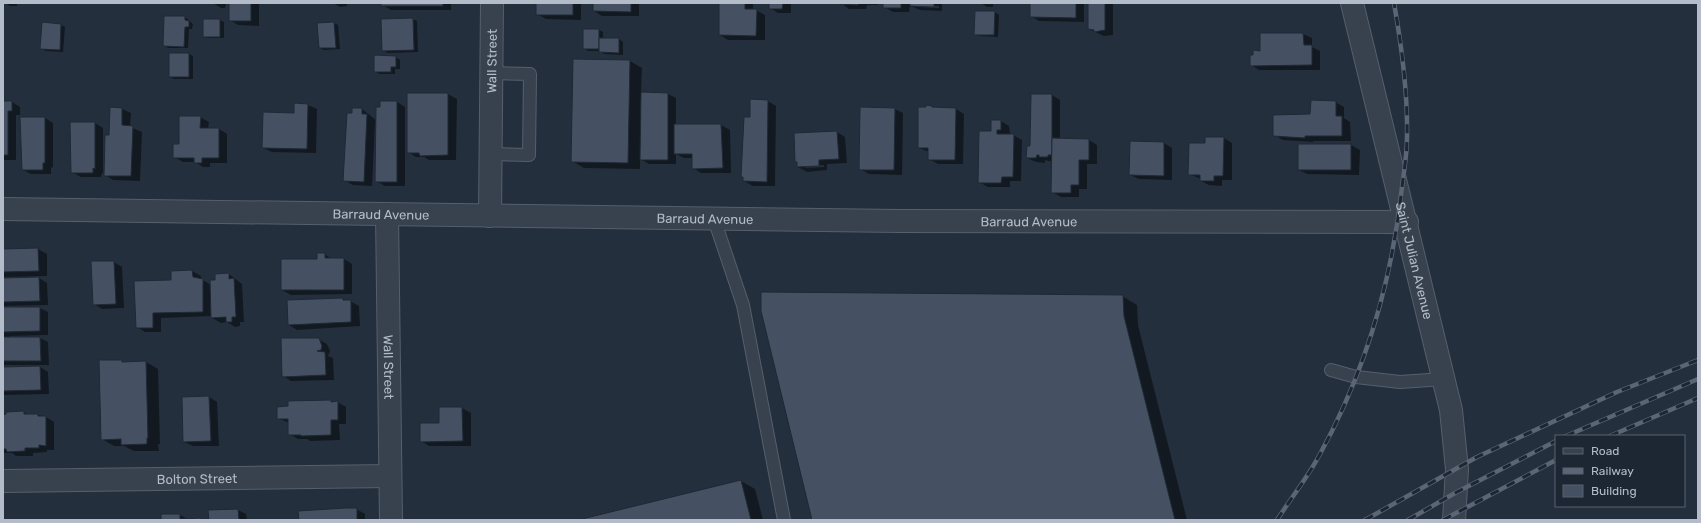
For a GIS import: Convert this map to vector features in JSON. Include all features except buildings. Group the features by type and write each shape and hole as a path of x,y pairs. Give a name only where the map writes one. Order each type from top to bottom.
{"street":[{"name":"Wall Street","path":"490,216 492,3"},
{"name":"Saint Julian Avenue","path":"1352,3 1451,410 1457,469 1454,520"},
{"name":"Barraud Avenue","path":"3,209 899,222 1406,222"},
{"name":"Wall Street","path":"387,214 391,520"},
{"name":"Bolton Street","path":"3,481 390,476"}],"lane":[{"path":"491,73 530,74 529,155 491,154"},
{"path":"714,219 743,305 784,520"},
{"path":"1331,370 1356,377 1400,382 1444,379"}],"railway":[{"path":"1277,520 1315,463 1336,423 1363,358 1384,291 1397,222 1407,138 1407,104 1404,70 1394,3"},
{"path":"1365,520 1477,457 1617,392 1698,360"},
{"path":"1568,435 1698,379"},
{"path":"1612,435 1698,398"},
{"path":"1408,520 1455,493 1555,442"},
{"path":"1443,520 1555,461"}]}
